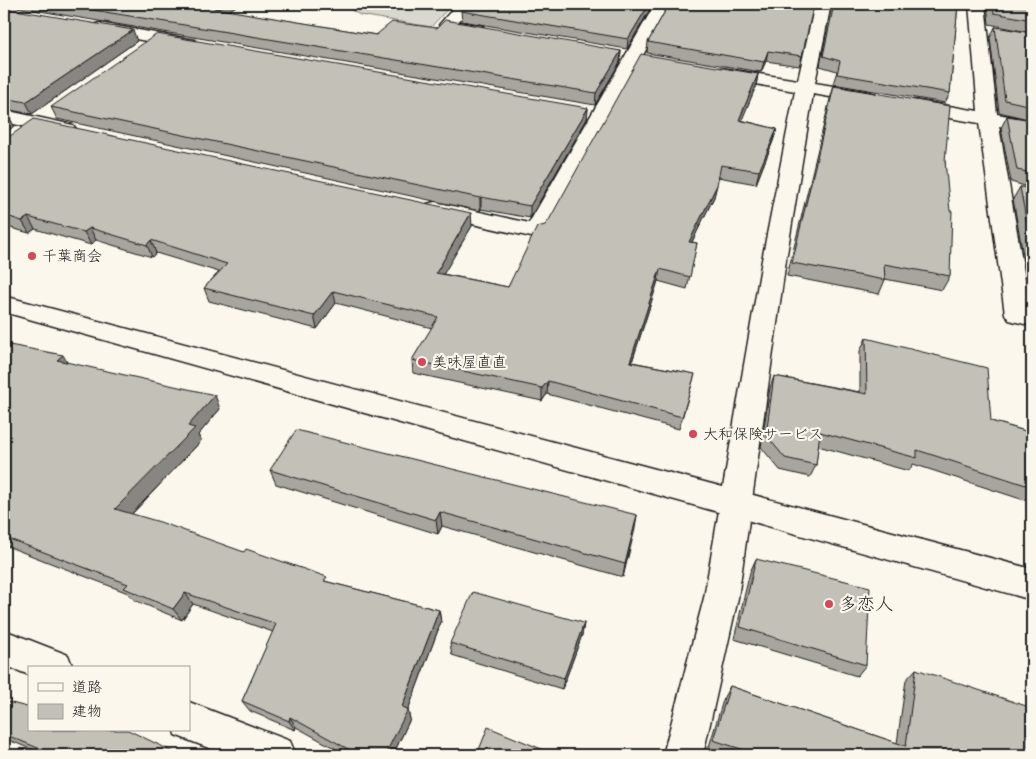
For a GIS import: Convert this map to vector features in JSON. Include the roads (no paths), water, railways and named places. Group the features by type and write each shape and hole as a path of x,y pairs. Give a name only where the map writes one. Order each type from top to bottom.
{"street":[{"path":"465,4 447,25 494,33"},
{"path":"411,204 536,231 592,113 635,58 663,4"},
{"path":"683,755 721,598 774,260 805,88 823,4"},
{"path":"977,4 988,118 1008,190 1018,314 1032,317"},
{"path":"80,25 204,47"},
{"path":"980,30 997,33"},
{"path":"140,50 156,38"},
{"path":"701,70 1032,126"},
{"path":"4,116 44,117 84,133"},
{"path":"12,140 44,117"},
{"path":"4,304 1032,585"},
{"path":"4,647 50,666"},
{"path":"190,721 276,755"}],"place":[{"name":"千葉商会","path":"32,256"},
{"name":"美味屋直直","path":"422,362"},
{"name":"大和保険サービス","path":"693,434"},
{"name":"多恋人","path":"829,604"}]}
